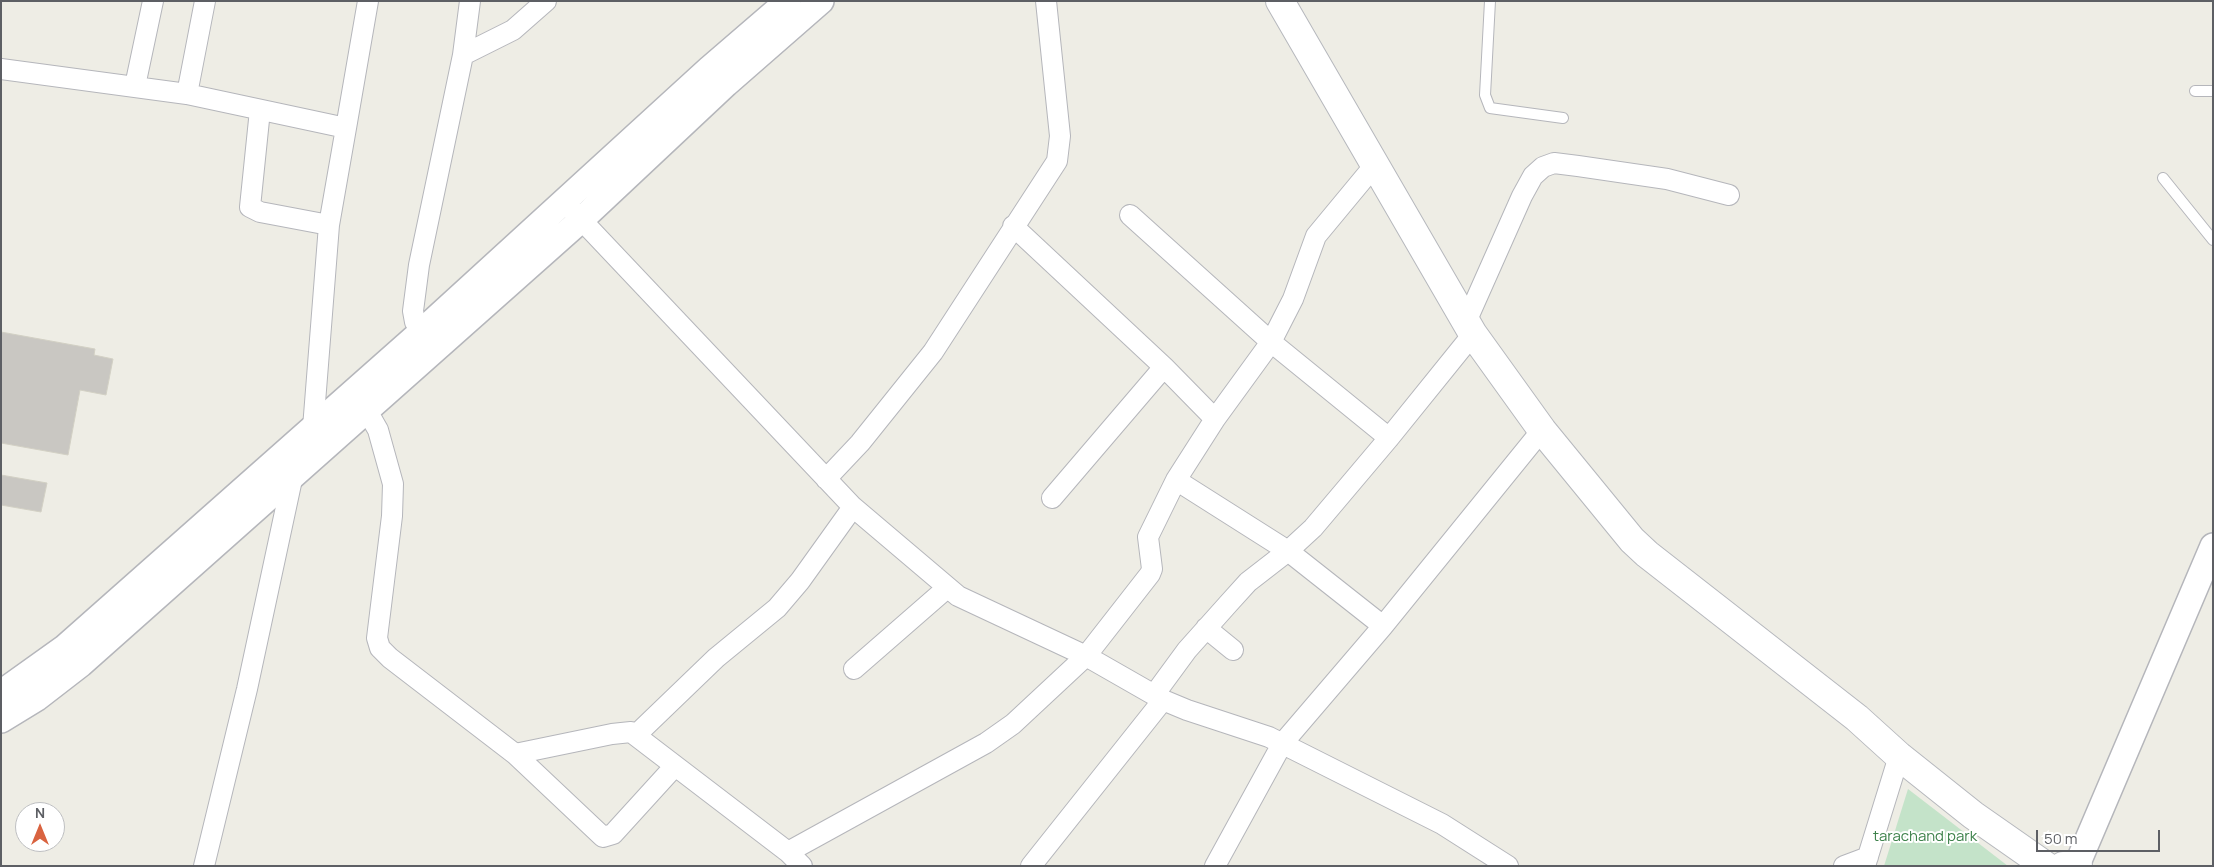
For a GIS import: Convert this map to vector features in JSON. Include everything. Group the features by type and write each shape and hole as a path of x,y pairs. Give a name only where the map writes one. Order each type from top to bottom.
{"main road":[{"path":"1280,1 1469,328 1542,430 1632,540 1647,554 1857,718 1899,756 1973,815 2046,866"},
{"path":"2063,866 2078,865"}],"street":[{"path":"135,86 153,1"},
{"path":"187,94 205,1"},
{"path":"204,866 247,690 294,474 309,441 329,225 368,1"},
{"path":"429,340 415,322 413,311 419,265 463,55 470,1"},
{"path":"463,55 513,30 546,1"},
{"path":"309,441 366,409 429,340 563,202 788,1"},
{"path":"1,693 64,648 429,340 581,220 726,84 821,1"},
{"path":"826,479 860,443 933,352 1059,154 1060,136 1046,1"},
{"path":"1,68 187,94 346,128"},
{"path":"260,110 250,207 260,212 329,225"},
{"path":"1031,866 1158,697 1206,628 1248,582 1288,551 1312,528 1389,438 1469,328 1522,196 1533,176 1543,167 1554,163 1667,179 1729,195"},
{"path":"515,754 612,734 626,732 636,735 674,767 795,859 986,743 1013,724 1086,656 1150,574 1152,569 1148,537 1176,480 1216,419 1271,342 1292,299 1316,236 1374,166"},
{"path":"563,202 853,507 947,588 965,601 1086,656 1158,697 1187,710 1269,737 1442,824 1508,866"},
{"path":"1130,215 1271,342 1389,438"},
{"path":"1013,226 1164,367 1216,419"},
{"path":"1052,498 1164,367"},
{"path":"366,409 378,430 393,484 392,516 377,638 380,648 390,658 515,754 603,837 613,834 674,767"},
{"path":"1215,866 1282,744 1383,626 1542,430"},
{"path":"1,720 37,698 81,664 294,474"},
{"path":"1176,480 1288,551 1383,626"},
{"path":"636,735 716,658 777,608 800,581 853,507"},
{"path":"2078,865 2213,546"},
{"path":"854,669 947,588"},
{"path":"1206,628 1233,650"},
{"path":"1844,866 1866,861 1899,756"}],"lane":[{"path":"1490,1 1485,94 1490,108 1563,118"},
{"path":"2195,91 2213,92"},
{"path":"2163,178 2213,240"}],"green space":[{"name":"tarachand park","path":"1908,789 2008,866 1884,866"}],"building":[{"path":"1,332 95,349 94,355 113,359 106,395 80,390 68,455 1,443"},
{"path":"1,475 47,483 41,512 1,505"}]}
